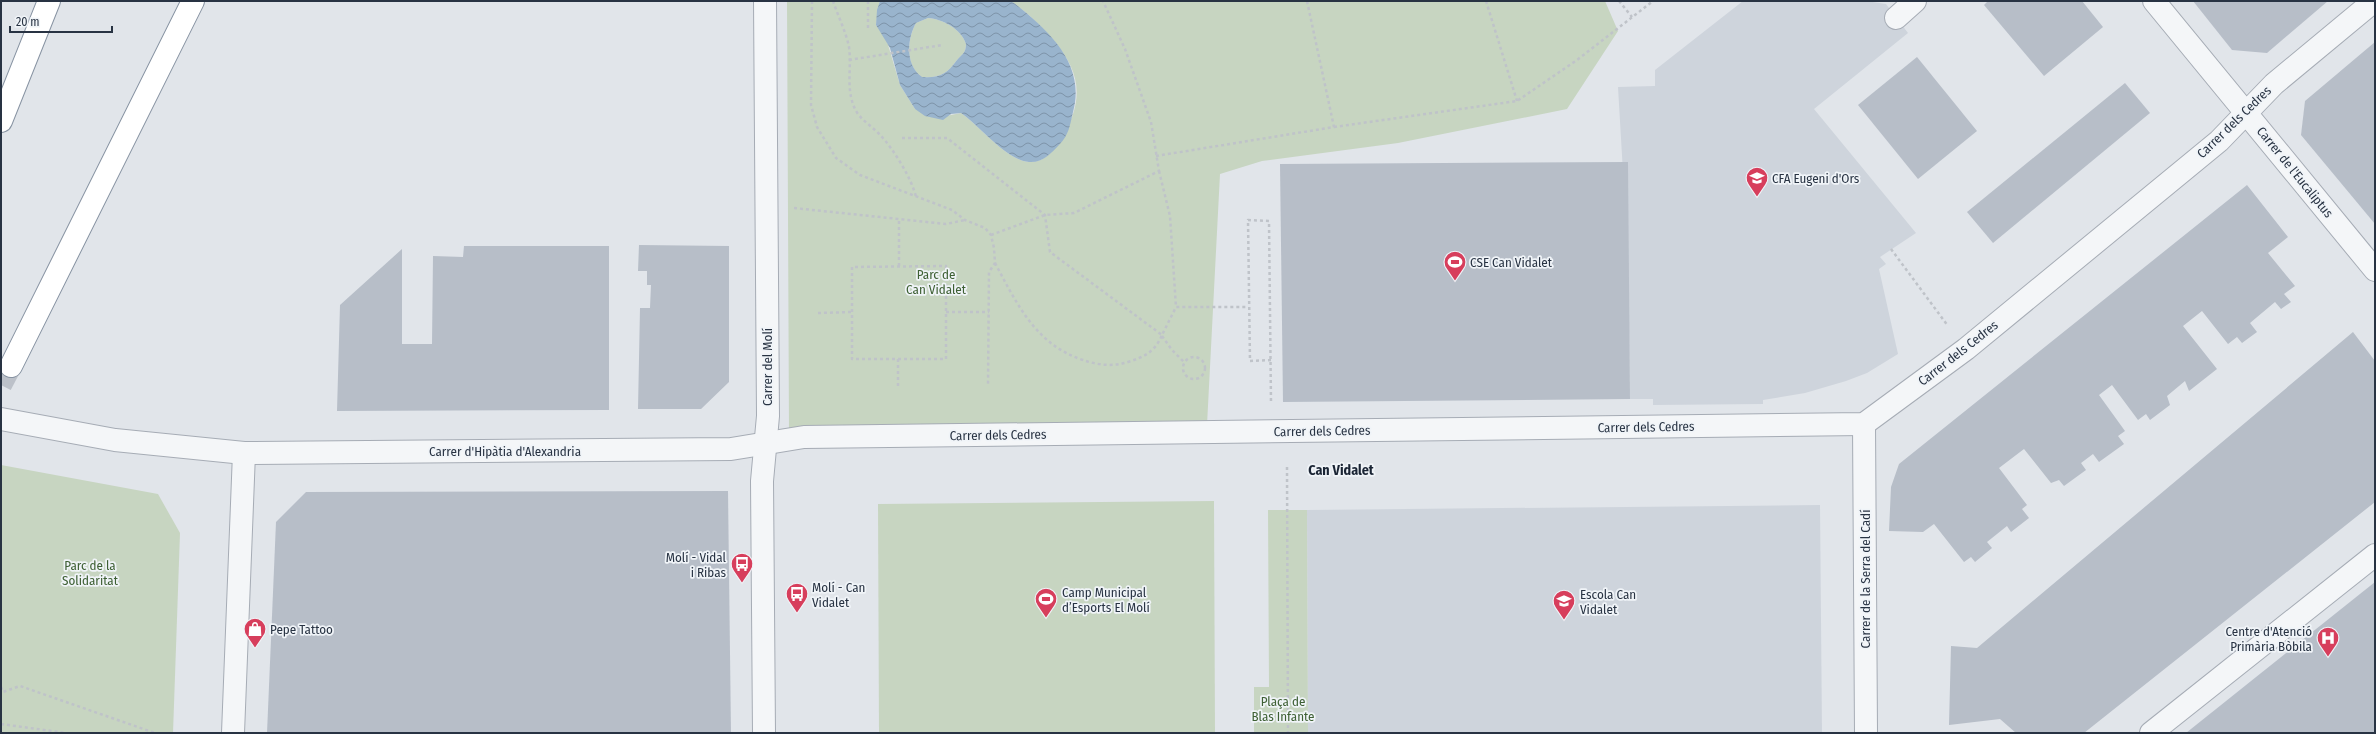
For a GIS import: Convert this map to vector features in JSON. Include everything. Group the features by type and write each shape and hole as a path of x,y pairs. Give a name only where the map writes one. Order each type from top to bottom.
{"highway":[{"path":"1,121 48,1"},
{"path":"11,366 193,1"}],"street":[{"name":"Carrer del Molí","path":"764,733 762,481 768,416 765,1"},
{"path":"1896,18 1915,1"},
{"name":"Carrer de l'Eucaliptus","path":"2154,1 2375,270"},
{"name":"Carrer dels Cedres","path":"765,444 804,437 1864,424 1966,349 2219,141 2274,84 2374,1"},
{"name":"Carrer d'Hipàtia d'Alexandria","path":"1,420 115,440 244,453 731,449 765,444"},
{"name":"Carrer de la Serra del Cadí","path":"1864,424 1866,733"},
{"path":"233,733 244,453"},
{"path":"2151,733 2375,555"}],"path":[{"path":"812,1 811,105 817,127 836,158 860,174 952,210 965,220 985,228 991,235 995,263 1031,326 1044,339 1074,357 1103,365 1124,364 1145,357 1158,345 1176,307 1170,216 1159,171 1151,122 1125,49 1103,1"},
{"path":"833,1 849,48 850,94 856,110 865,123 885,141 914,185 916,197"},
{"path":"868,1 868,28"},
{"path":"1307,1 1334,127"},
{"path":"1486,1 1517,101"},
{"path":"1619,1 1632,17"},
{"path":"1156,156 1334,127 1517,101 1577,60 1653,1"},
{"path":"849,60 942,45"},
{"path":"902,138 947,138 1045,215 1050,252 1162,335 1172,350 1184,362 1184,374 1188,378 1194,379 1204,373 1204,362 1200,359 1194,357 1184,362"},
{"path":"991,235 1045,215 1074,213 1159,171"},
{"path":"766,205 946,224 965,220"},
{"path":"899,219 899,266"},
{"path":"1271,360 1250,360 1248,307 1248,220 1269,221 1271,360 1271,406"},
{"path":"1891,249 1966,349"},
{"path":"988,385 990,272 995,263"},
{"path":"946,266 946,312 946,359 852,359 852,267 946,266"},
{"path":"1176,307 1248,307"},
{"path":"818,313 852,312"},
{"path":"946,312 989,312"},
{"path":"898,359 898,389"},
{"path":"1287,467 1288,733"},
{"path":"1,687 3,692 20,686 154,731 155,733"},
{"path":"1,724 66,733"}],"shaded area":[{"name":"CFA Eugeni d'Ors","path":"1743,1 1866,1 1886,4 1908,33 1814,109 1916,233 1880,257 1886,264 1879,269 1898,354 1867,373 1846,381 1805,393 1763,400 1763,404 1653,405 1653,399 1630,399 1628,258 1618,87 1655,86 1655,70"},
{"name":"Escola Can Vidalet","path":"1820,505 1822,733 1308,733 1307,510"}],"green space":[{"name":"Parc de Can Vidalet","path":"787,1 880,1 876,25 886,38 900,85 915,109 946,116 961,113 1002,149 1020,160 1029,162 1043,159 1060,141 1074,113 1076,87 1074,75 1061,50 1037,22 1010,1 1605,1 1618,31 1567,109 1398,143 1262,161 1220,174 1207,425 789,430"},
{"path":"928,18 940,20 956,29 964,39 966,47 963,53 946,72 934,77 922,77 916,72 910,59 909,44 916,23"},
{"name":"Parc de la Solidaritat","path":"1,465 158,494 180,533 173,733 1,733"},
{"name":"Camp Municipal d’Esports El Molí","path":"1214,501 1215,733 879,733 878,504"},
{"name":"Plaça de Blas Infante","path":"1268,510 1307,510 1308,733 1254,733 1254,687 1269,687"}],"water":[{"path":"880,1 1010,1 1014,3 1040,25 1051,37 1062,50 1069,64 1074,79 1076,95 1067,134 1059,145 1046,157 1038,161 1029,162 1020,160 1002,149 961,113 951,114 943,120 925,116 915,109 900,85 890,48 876,25 877,10","holes":["928,18 940,20 956,29 964,39 966,47 963,53 946,72 934,77 922,77 916,72 910,59 909,44 916,23"]}],"building":[{"path":"1988,1 2082,1 2103,27 2044,76 1984,5"},
{"path":"2193,1 2328,1 2267,53 2232,50"},
{"path":"2375,42 2375,224 2301,135 2305,101"},
{"path":"1917,57 1977,131 1918,179 1858,105"},
{"path":"2125,83 2150,113 1993,243 1967,212"},
{"name":"CSE Can Vidalet","path":"1628,162 1630,399 1283,402 1280,164"},
{"path":"2247,185 2288,237 2268,253 2295,286 2284,294 2291,302 2281,309 2275,302 2250,323 2257,332 2242,343 2237,337 2228,344 2202,311 2183,326 2217,369 2189,391 2185,381 2167,396 2170,405 2150,420 2146,414 2138,420 2112,385 2099,395 2125,431 2118,436 2124,444 2099,462 2093,454 2081,463 2086,470 2064,486 2059,480 2051,483 2024,449 1999,468 2027,505 2022,509 2029,518 2011,532 2007,526 1987,542 1992,548 1975,562 1971,557 1964,562 1934,524 1923,532 1889,531 1891,487 1899,464"},
{"path":"639,245 729,246 729,382 701,409 638,409 640,308 650,308 651,285 647,285 647,271 638,271"},
{"path":"464,246 609,246 609,410 337,411 340,305 402,249 402,344 432,344 433,256 463,257"},
{"path":"2353,332 2375,361 2375,502 2084,733 2016,733 2000,719 1949,725 1951,646 1977,648"},
{"path":"728,491 731,733 267,733 276,522 306,492"},
{"name":"Centre d'Atenció Primària Bòbila","path":"2375,582 2375,733 2186,733"}],"tunnel":[{"path":"1,385 11,366"}],"place":[{"name":"CFA Eugeni d'Ors","path":"1757,198"},
{"name":"CSE Can Vidalet","path":"1455,282"},
{"name":"Molí - Vidal i Ribas","path":"742,584"},
{"name":"Molí - Can Vidalet","path":"797,614"},
{"name":"Camp Municipal d’Esports El Molí","path":"1046,618"},
{"name":"Escola Can Vidalet","path":"1564,620"},
{"name":"Pepe Tattoo","path":"255,648"},
{"name":"Centre d'Atenció Primària Bòbila","path":"2328,658"}],"district":[{"name":"Can Vidalet","path":"1341,470"}]}
